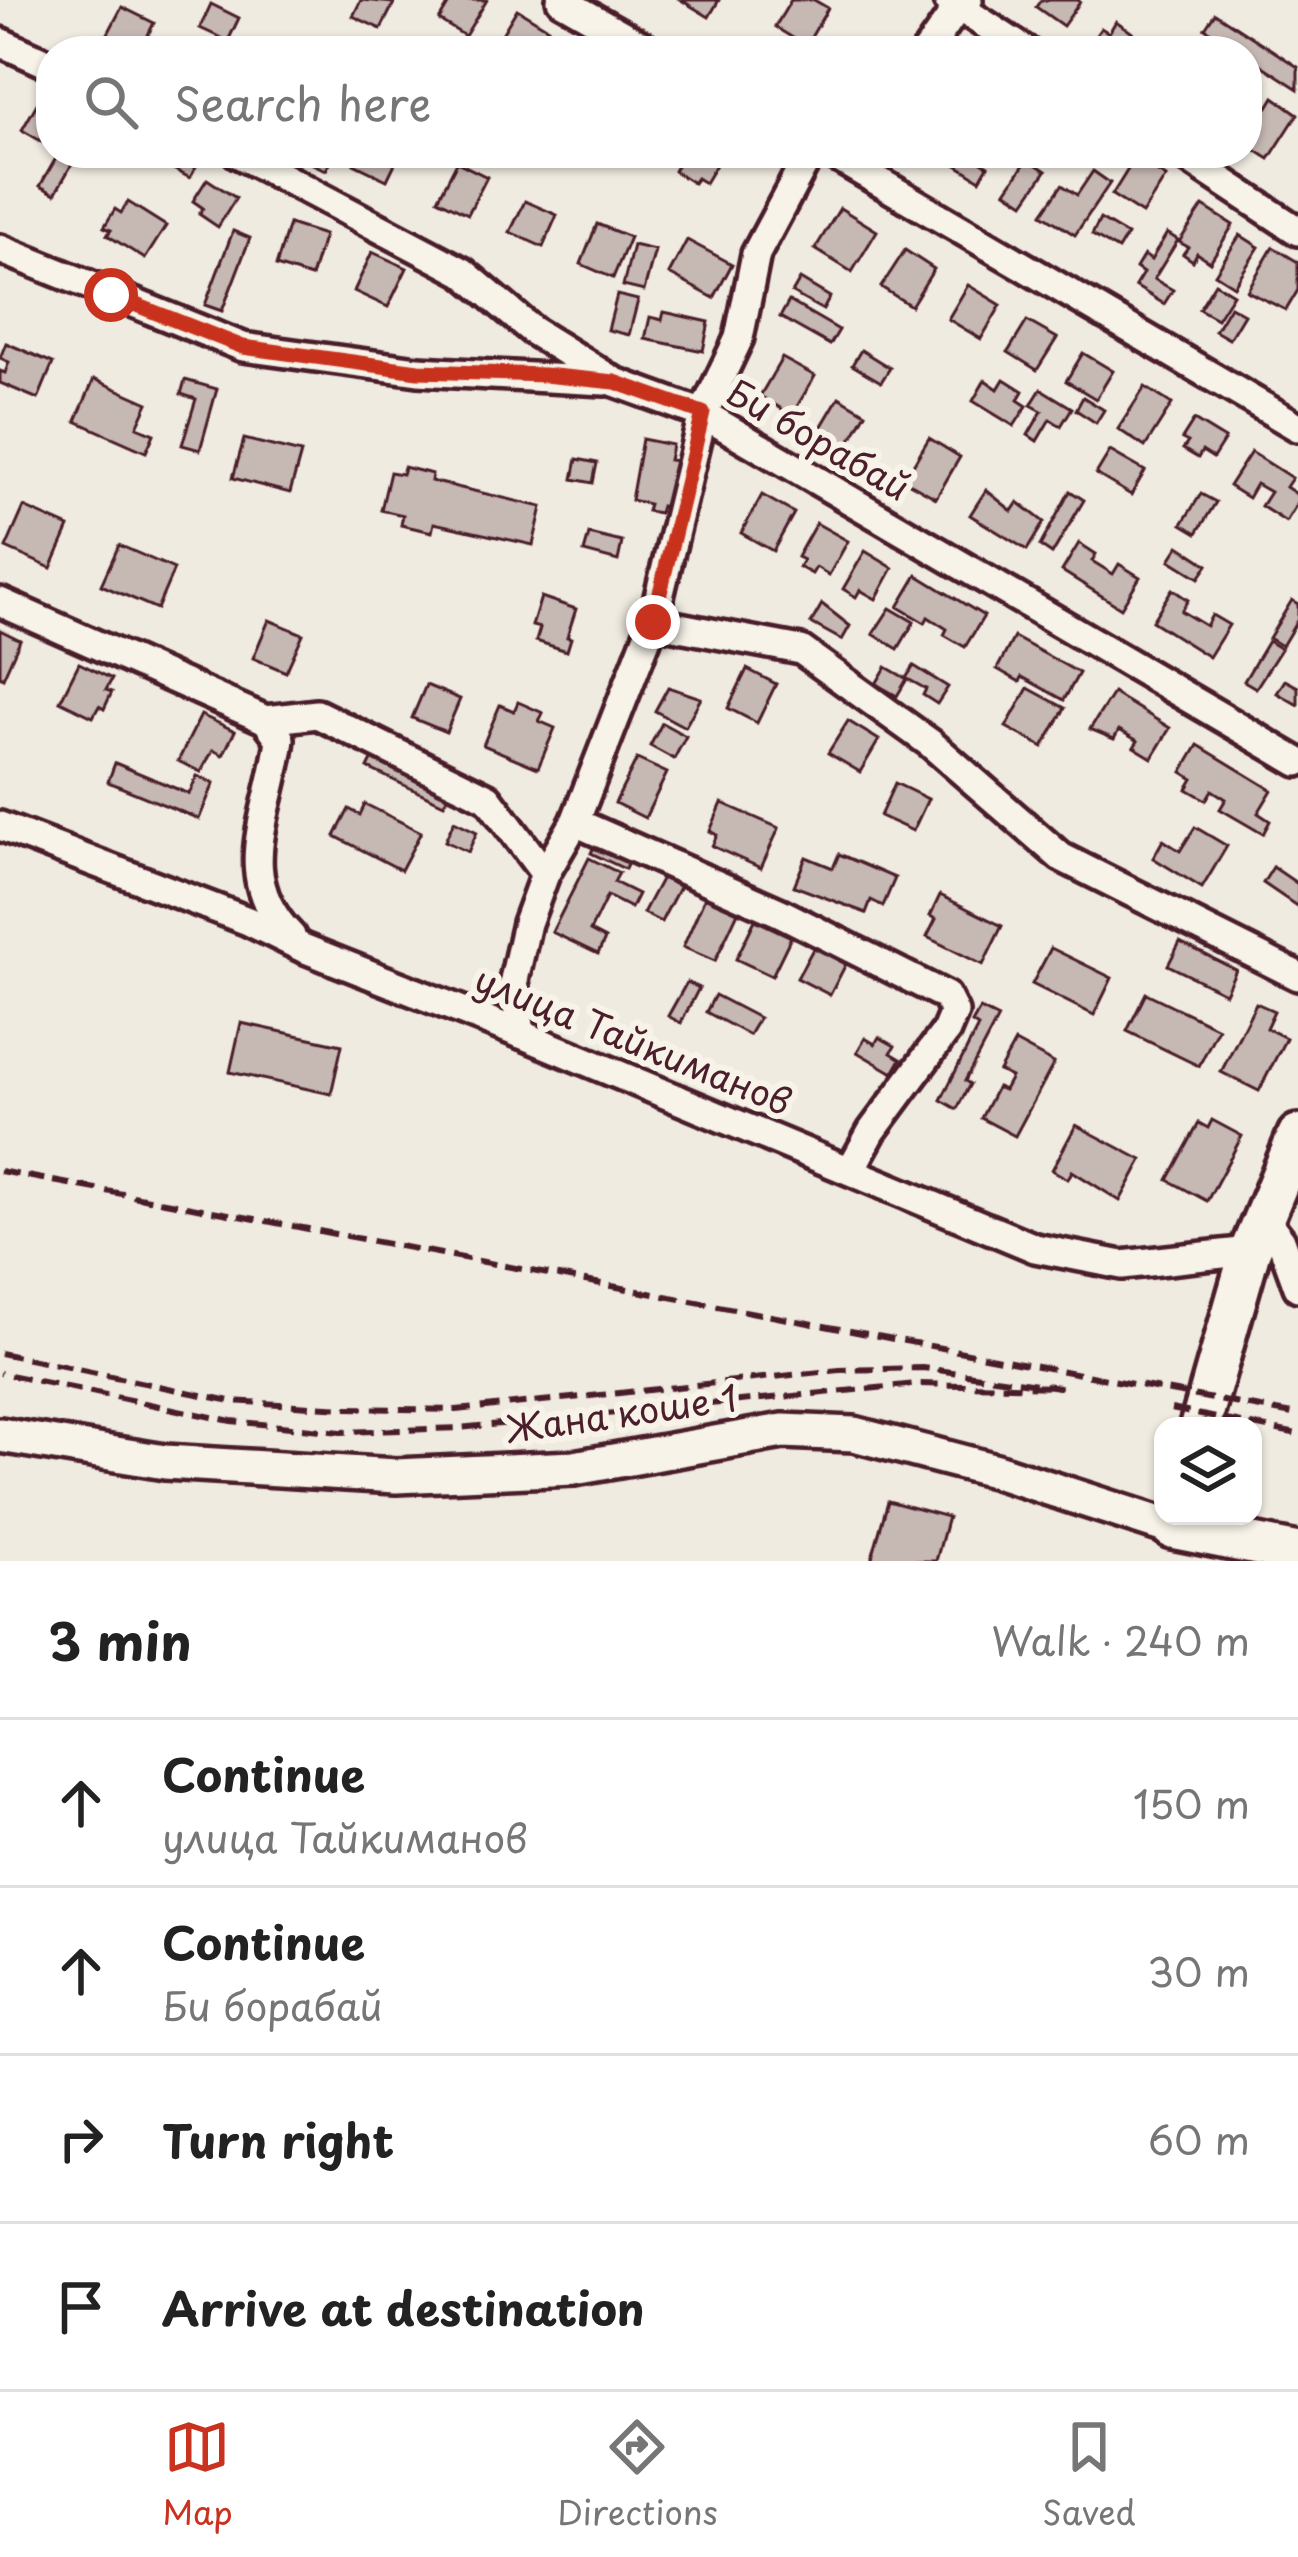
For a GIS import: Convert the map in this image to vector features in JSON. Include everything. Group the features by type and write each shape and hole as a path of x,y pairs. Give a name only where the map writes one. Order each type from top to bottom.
{"main road":[{"path":"1203,1417 1257,1234 1298,1135"},
{"path":"1168,1535 1298,1553"}],"street":[{"path":"561,0 625,36"},
{"path":"936,36 958,2 1005,36"},
{"path":"0,42 36,58"},
{"name":"Би борабай","path":"265,168 463,272 533,332 615,382 703,413 1298,762"},
{"path":"520,1034 514,980 527,923 545,874 575,822 653,622 703,413 740,338 756,254 802,168"},
{"path":"865,168 1298,428"},
{"path":"1203,168 1298,231"},
{"path":"0,249 243,347 418,371 615,382"},
{"path":"0,602 266,720 280,739 256,866 269,913 303,948"},
{"path":"653,622 801,650 930,743 1061,857 1298,976"},
{"path":"266,720 317,714 488,798 545,874"},
{"path":"575,822 781,913 946,996 954,1012 946,1030 872,1131 851,1169"},
{"name":"улица Тайкиманов","path":"0,826 248,921 303,948 1035,1248 1123,1265 1257,1234"},
{"path":"1257,1234 1281,1240 1298,1287"},
{"name":"Жана коше 1","path":"0,1435 165,1462 396,1476 574,1468 783,1431 854,1434 996,1471 1168,1535"}],"building":[{"path":"361,0 394,3 381,29 353,16"},
{"path":"451,0 487,0 465,36 439,20"},
{"path":"681,0 719,0 709,17"},
{"path":"791,0 814,0 828,8 812,36 790,36 775,27"},
{"path":"1041,0 1080,2 1063,26 1036,7"},
{"path":"211,4 239,18 230,36 200,28"},
{"path":"122,7 154,23 148,36 107,36"},
{"path":"517,9 548,28 544,36 501,36"},
{"path":"1215,13 1250,36 1217,36 1205,28"},
{"path":"1116,21 1134,34 1095,36 1101,28 1109,33"},
{"path":"1262,44 1298,67 1298,89 1262,66"},
{"path":"1274,97 1298,114 1269,159 1262,155 1262,103 1268,107"},
{"path":"36,106 36,138 22,130"},
{"path":"50,168 70,168 55,194 40,186"},
{"path":"171,168 195,168 190,178"},
{"path":"362,168 393,168 387,180"},
{"path":"454,168 469,168 487,177 468,214 438,199"},
{"path":"714,168 705,183 697,178 693,183 674,171"},
{"path":"961,168 987,168 980,180"},
{"path":"1022,168 1046,171 1024,203 1006,191"},
{"path":"1129,168 1151,168 1166,177 1142,214 1112,195"},
{"path":"1093,171 1110,183 1075,235 1042,214 1062,185 1077,195"},
{"path":"207,179 236,198 218,227 199,214 203,208 193,201"},
{"path":"525,201 557,215 543,247 510,232"},
{"path":"128,202 166,226 145,259 107,235 111,230 104,227 115,209 121,213"},
{"path":"1203,206 1233,225 1210,262 1197,253 1193,261 1183,254 1188,247 1179,242"},
{"path":"840,208 877,231 852,272 815,249"},
{"path":"1100,219 1127,235 1118,250 1092,235"},
{"path":"289,224 324,235 311,277 276,266"},
{"path":"597,224 630,237 613,278 581,264"},
{"path":"233,231 250,238 222,311 205,305"},
{"path":"1167,233 1178,240 1154,279 1173,290 1164,304 1135,286 1143,273 1136,268 1144,255 1151,260"},
{"path":"1240,235 1259,247 1234,286 1215,274"},
{"path":"687,240 732,264 714,298 669,274"},
{"path":"633,245 655,250 644,291 623,286"},
{"path":"1273,247 1298,262 1298,290 1286,310 1247,291"},
{"path":"905,250 934,269 911,306 881,287"},
{"path":"372,252 407,268 388,307 354,291"},
{"path":"800,279 830,297 823,310 792,293"},
{"path":"1215,283 1233,294 1217,319 1199,309"},
{"path":"968,285 1001,305 981,339 948,319"},
{"path":"617,295 638,300 629,335 608,330"},
{"path":"789,301 839,330 830,345 780,317"},
{"path":"1230,306 1244,314 1229,339 1215,331"},
{"path":"664,312 709,322 703,351 645,339 650,317 662,320"},
{"path":"1027,321 1057,338 1037,370 1008,352"},
{"path":"6,343 53,363 38,399 0,383 0,371 5,373 9,362 0,358"},
{"path":"861,350 890,368 881,382 852,365"},
{"path":"1083,353 1113,371 1096,399 1066,381"},
{"path":"782,358 815,376 792,415 760,396"},
{"path":"94,379 148,403 137,427 154,434 146,452 76,421"},
{"path":"1004,379 1023,391 1018,400 1027,406 1014,426 973,401 985,380 998,389"},
{"path":"185,380 217,389 200,450 182,445 196,399 181,394"},
{"path":"1145,387 1172,404 1145,447 1118,429"},
{"path":"1041,389 1072,408 1061,426 1050,419 1037,441 1028,435 1042,411 1031,405"},
{"path":"839,397 866,413 848,445 820,429"},
{"path":"1083,397 1104,410 1096,423 1076,410"},
{"path":"1194,420 1225,439 1213,458 1202,451 1198,458 1183,449 1188,442 1182,439"},
{"path":"929,438 960,457 936,498 904,480"},
{"path":"244,439 301,453 290,493 233,478"},
{"path":"642,439 672,445 669,460 678,461 673,508 661,506 659,513 647,511 649,504 631,500"},
{"path":"1110,451 1145,471 1131,495 1096,474"},
{"path":"1251,452 1292,478 1286,487 1298,495 1298,502 1286,522 1261,506 1270,492 1256,484 1248,498 1229,486"},
{"path":"577,459 597,463 593,483 573,479"},
{"path":"404,467 432,474 431,481 542,507 533,545 434,523 432,532 401,525 403,515 381,510 390,472 402,474"},
{"path":"986,490 1012,511 1018,502 1044,522 1027,550 970,515"},
{"path":"1070,491 1084,500 1052,554 1040,546"},
{"path":"1201,494 1216,502 1197,533 1182,524"},
{"path":"762,495 794,513 773,551 741,533"},
{"path":"24,507 69,527 51,568 6,548"},
{"path":"816,523 848,541 829,575 816,567 812,574 799,567 803,560 797,557"},
{"path":"589,534 622,542 618,561 584,552"},
{"path":"1079,543 1096,554 1092,561 1113,574 1119,564 1140,577 1121,608 1062,571"},
{"path":"119,545 174,569 157,609 101,585"},
{"path":"1179,546 1208,565 1199,578 1170,560"},
{"path":"865,551 893,568 876,599 860,590 856,597 843,589"},
{"path":"917,575 984,616 965,647 944,635 947,629 928,617 925,623 898,607"},
{"path":"1172,589 1188,600 1181,611 1206,626 1212,615 1229,625 1209,657 1152,621"},
{"path":"541,597 576,609 567,651 536,641 540,628 532,626"},
{"path":"1292,600 1298,604 1298,619 1282,646 1269,638"},
{"path":"822,604 850,626 842,640 811,623"},
{"path":"890,608 914,622 898,649 873,634"},
{"path":"269,620 303,634 286,672 253,658"},
{"path":"0,630 20,640 3,678 0,676"},
{"path":"1014,637 1079,673 1064,700 997,669"},
{"path":"1268,641 1281,649 1256,688 1244,681"},
{"path":"79,663 112,679 104,709 99,706 93,717 60,701"},
{"path":"914,666 948,687 937,704 923,695 926,689 906,678"},
{"path":"886,667 907,679 897,696 876,684"},
{"path":"747,669 776,684 757,723 728,708"},
{"path":"1285,680 1298,687 1298,705 1277,693"},
{"path":"426,685 460,699 446,732 412,718"},
{"path":"668,687 701,698 685,727 655,711"},
{"path":"1028,688 1065,708 1043,747 1006,727"},
{"path":"1113,693 1170,728 1152,758 1134,747 1138,741 1119,730 1114,739 1090,729"},
{"path":"518,702 543,713 539,721 555,728 538,768 483,745 500,705 514,711"},
{"path":"201,715 235,731 223,755 213,750 201,772 178,761"},
{"path":"848,721 879,740 860,772 828,753"},
{"path":"662,723 686,736 674,759 650,746"},
{"path":"1198,745 1272,790 1258,813 1270,821 1263,834 1220,809 1226,799 1212,790 1206,800 1187,789 1193,779 1182,772"},
{"path":"375,754 450,790 444,804 368,768"},
{"path":"637,759 667,773 645,818 615,803"},
{"path":"115,763 189,794 197,776 214,783 199,819 108,782"},
{"path":"895,783 928,799 913,831 880,816"},
{"path":"722,803 779,828 761,868 712,846 717,835 710,831"},
{"path":"365,804 421,832 401,870 335,836 349,809 360,815"},
{"path":"454,821 477,832 468,852 445,841"},
{"path":"1195,827 1227,846 1202,888 1153,858 1163,840 1180,851"},
{"path":"598,838 632,855 625,869 591,853"},
{"path":"839,854 895,878 883,906 871,900 866,913 794,886 806,857 833,868"},
{"path":"589,858 619,873 614,882 638,894 631,908 607,896 590,931 605,939 598,954 552,932"},
{"path":"1273,867 1298,884 1298,907 1263,883"},
{"path":"666,870 683,880 661,922 643,913"},
{"path":"940,895 1002,926 983,965 927,937"},
{"path":"705,897 738,912 715,961 683,947"},
{"path":"755,920 791,937 772,976 736,959"},
{"path":"1180,942 1236,970 1225,993 1168,965"},
{"path":"814,947 846,964 830,995 797,978"},
{"path":"1051,948 1112,978 1094,1015 1032,984"},
{"path":"687,982 699,988 681,1023 668,1016"},
{"path":"1146,993 1218,1028 1199,1066 1127,1031"},
{"path":"715,995 759,1018 749,1035 706,1012"},
{"path":"1256,1003 1274,1011 1266,1028 1286,1038 1259,1091 1221,1072"},
{"path":"980,1009 998,1018 965,1081 970,1084 957,1109 941,1100 978,1027 972,1023"},
{"path":"241,1023 342,1045 331,1094 230,1072"},
{"path":"879,1037 895,1046 891,1053 901,1059 893,1073 857,1052 865,1038 875,1044"},
{"path":"1015,1042 1054,1063 1015,1136 981,1118 997,1087 1004,1090 1011,1077 999,1071"},
{"path":"1212,1120 1242,1136 1207,1201 1168,1180 1199,1123 1208,1128"},
{"path":"1076,1125 1142,1160 1120,1201 1072,1171 1068,1179 1052,1170"},
{"path":"888,1501 948,1517 936,1561 871,1561"}],"railway":[{"path":"0,1171 1298,1415"},
{"path":"0,1353 231,1401 343,1408 456,1410 840,1370 923,1368 1059,1387 918,1384 459,1428 341,1432 231,1421 0,1373"},
{"path":"1171,1409 1298,1434"}],"route":[{"path":"111,295 243,347 418,371 615,382 703,413 653,622"}]}
